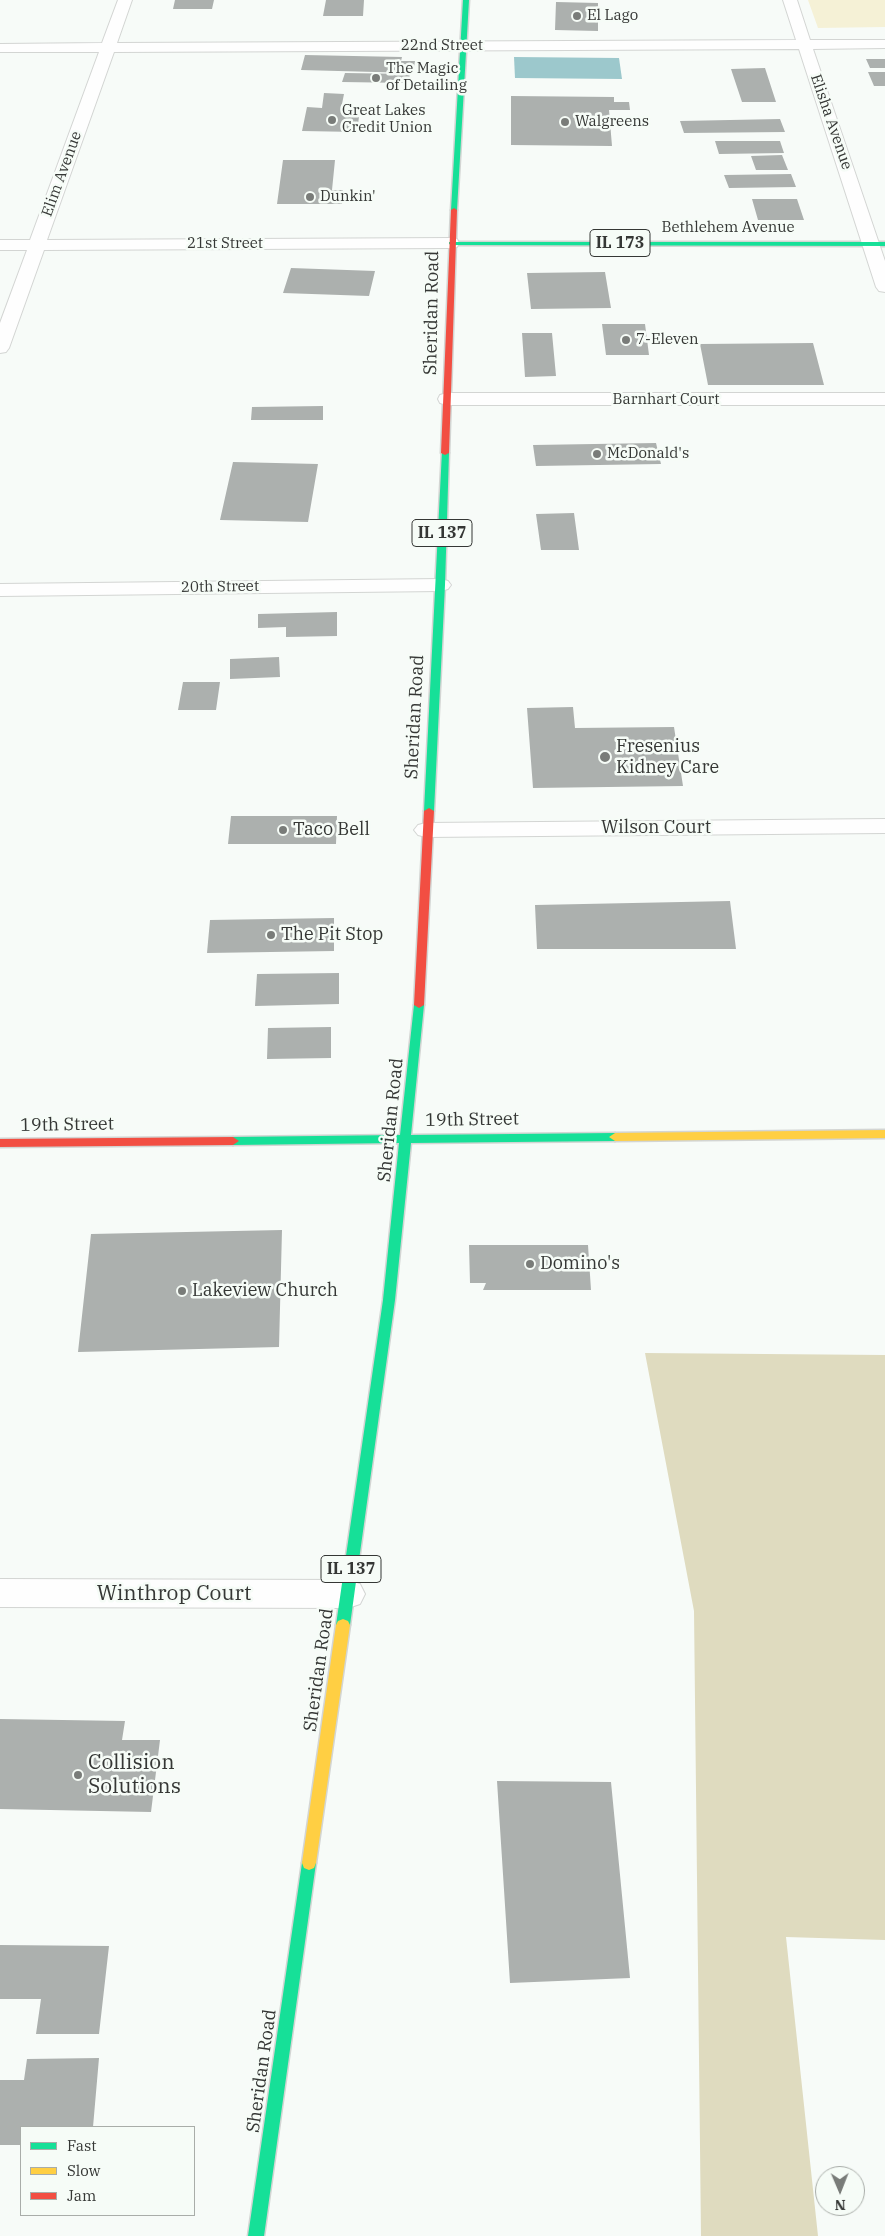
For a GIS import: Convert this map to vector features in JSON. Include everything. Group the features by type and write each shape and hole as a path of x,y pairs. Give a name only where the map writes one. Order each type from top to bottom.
{"main road":[{"name":"Sheridan Road","path":"256,2236 389,1300 417,1038 426,830 441,584 451,242 458,159 466,0"},
{"name":"Bethlehem Avenue","path":"451,242 878,244"},
{"name":"19th Street","path":"0,1143 885,1134"}],"street":[{"name":"Elim Avenue","path":"0,348 125,0"},
{"name":"Elisha Avenue","path":"790,0 804,44 878,244 885,288"},
{"name":"22nd Street","path":"0,48 885,44"},
{"name":"21st Street","path":"0,245 451,242"},
{"name":"Barnhart Court","path":"447,399 691,400 885,398"},
{"name":"20th Street","path":"0,590 441,584"},
{"name":"Wilson Court","path":"426,830 885,826"},
{"name":"Winthrop Court","path":"0,1593 348,1594"}],"shaded area":[{"path":"808,0 885,0 885,27 818,28"},
{"path":"645,1353 885,1355 885,1940 786,1937 818,2236 701,2236 694,1611"}],"water":[{"path":"514,57 619,58 622,79 515,78"}],"building":[{"path":"175,0 214,0 212,9 173,9"},
{"path":"326,0 364,0 363,16 323,16"},
{"name":"El Lago","path":"556,2 598,3 598,31 555,30"},
{"path":"305,55 402,57 401,61 415,61 413,73 301,70"},
{"path":"866,59 885,59 885,68 870,68"},
{"path":"765,68 776,102 742,102 731,69"},
{"path":"868,72 885,72 885,86 874,86"},
{"name":"The Magic of Detailing","path":"345,73 410,74 408,83 342,82"},
{"name":"Great Lakes Credit Union","path":"324,93 344,94 341,109 360,109 357,132 302,131 307,107 322,108"},
{"name":"Walgreens","path":"511,96 614,97 614,102 629,102 630,110 609,110 612,146 511,145"},
{"path":"780,119 785,132 684,133 680,121"},
{"path":"715,141 780,141 784,153 719,154"},
{"path":"782,155 788,170 756,170 751,156"},
{"path":"283,160 335,160 332,190 343,190 342,204 277,204"},
{"path":"791,174 796,187 729,188 724,175"},
{"path":"752,199 797,199 804,220 758,220"},
{"path":"291,268 375,271 369,296 283,293"},
{"path":"605,272 611,308 531,309 527,273"},
{"name":"7-Eleven","path":"602,324 645,324 649,355 606,355"},
{"path":"522,333 552,333 556,376 525,377"},
{"path":"813,343 824,385 708,385 700,344"},
{"path":"323,406 323,420 251,420 252,407"},
{"name":"McDonald's","path":"656,443 661,464 536,466 533,445"},
{"path":"233,462 318,464 308,522 220,520"},
{"path":"574,513 579,550 541,550 536,514"},
{"path":"337,612 337,636 286,637 286,627 258,628 258,614"},
{"path":"279,657 280,677 230,679 230,659"},
{"path":"183,682 220,682 216,710 178,710"},
{"name":"Fresenius Kidney Care","path":"573,707 575,728 674,727 683,786 533,788 527,708"},
{"name":"Taco Bell","path":"231,816 337,816 336,844 228,844"},
{"path":"730,901 736,949 537,949 535,905"},
{"name":"The Pit Stop","path":"334,918 334,951 207,953 210,920"},
{"path":"339,973 339,1004 255,1006 257,974"},
{"path":"331,1027 331,1058 267,1059 268,1028"},
{"name":"Lakeview Church","path":"282,1230 279,1347 78,1352 91,1234"},
{"name":"Domino's","path":"469,1245 588,1245 591,1290 483,1290 486,1283 470,1283"},
{"name":"Collision Solutions","path":"0,1719 125,1721 122,1740 160,1740 151,1812 0,1809"},
{"path":"497,1781 611,1782 630,1978 510,1983"},
{"path":"0,1945 109,1946 99,2034 36,2034 41,1999 0,1999"},
{"path":"99,2058 93,2126 20,2126 20,2145 0,2145 0,2080 24,2080 27,2059"}],"traffic: fast":[{"path":"454,210 466,0"},
{"path":"451,243 885,244"},
{"path":"429,811 441,585 445,453"},
{"path":"343,1625 389,1300 419,1005"},
{"path":"233,1141 615,1137"},
{"path":"256,2236 309,1863"}],"traffic: slow":[{"path":"615,1137 885,1134"},
{"path":"309,1863 343,1625"}],"traffic: jam":[{"path":"445,453 454,210"},
{"path":"419,1005 429,811"},
{"path":"0,1143 233,1141"}],"place":[{"name":"El Lago","path":"577,16"},
{"name":"The Magic of Detailing","path":"376,78"},
{"name":"Great Lakes Credit Union","path":"332,120"},
{"name":"Walgreens","path":"565,122"},
{"name":"Dunkin'","path":"310,197"},
{"name":"7-Eleven","path":"626,340"},
{"name":"McDonald's","path":"597,454"},
{"name":"Fresenius Kidney Care","path":"605,757"},
{"name":"Taco Bell","path":"283,830"},
{"name":"The Pit Stop","path":"271,935"},
{"name":"Domino's","path":"530,1264"},
{"name":"Lakeview Church","path":"182,1291"},
{"name":"Collision Solutions","path":"78,1775"}]}
